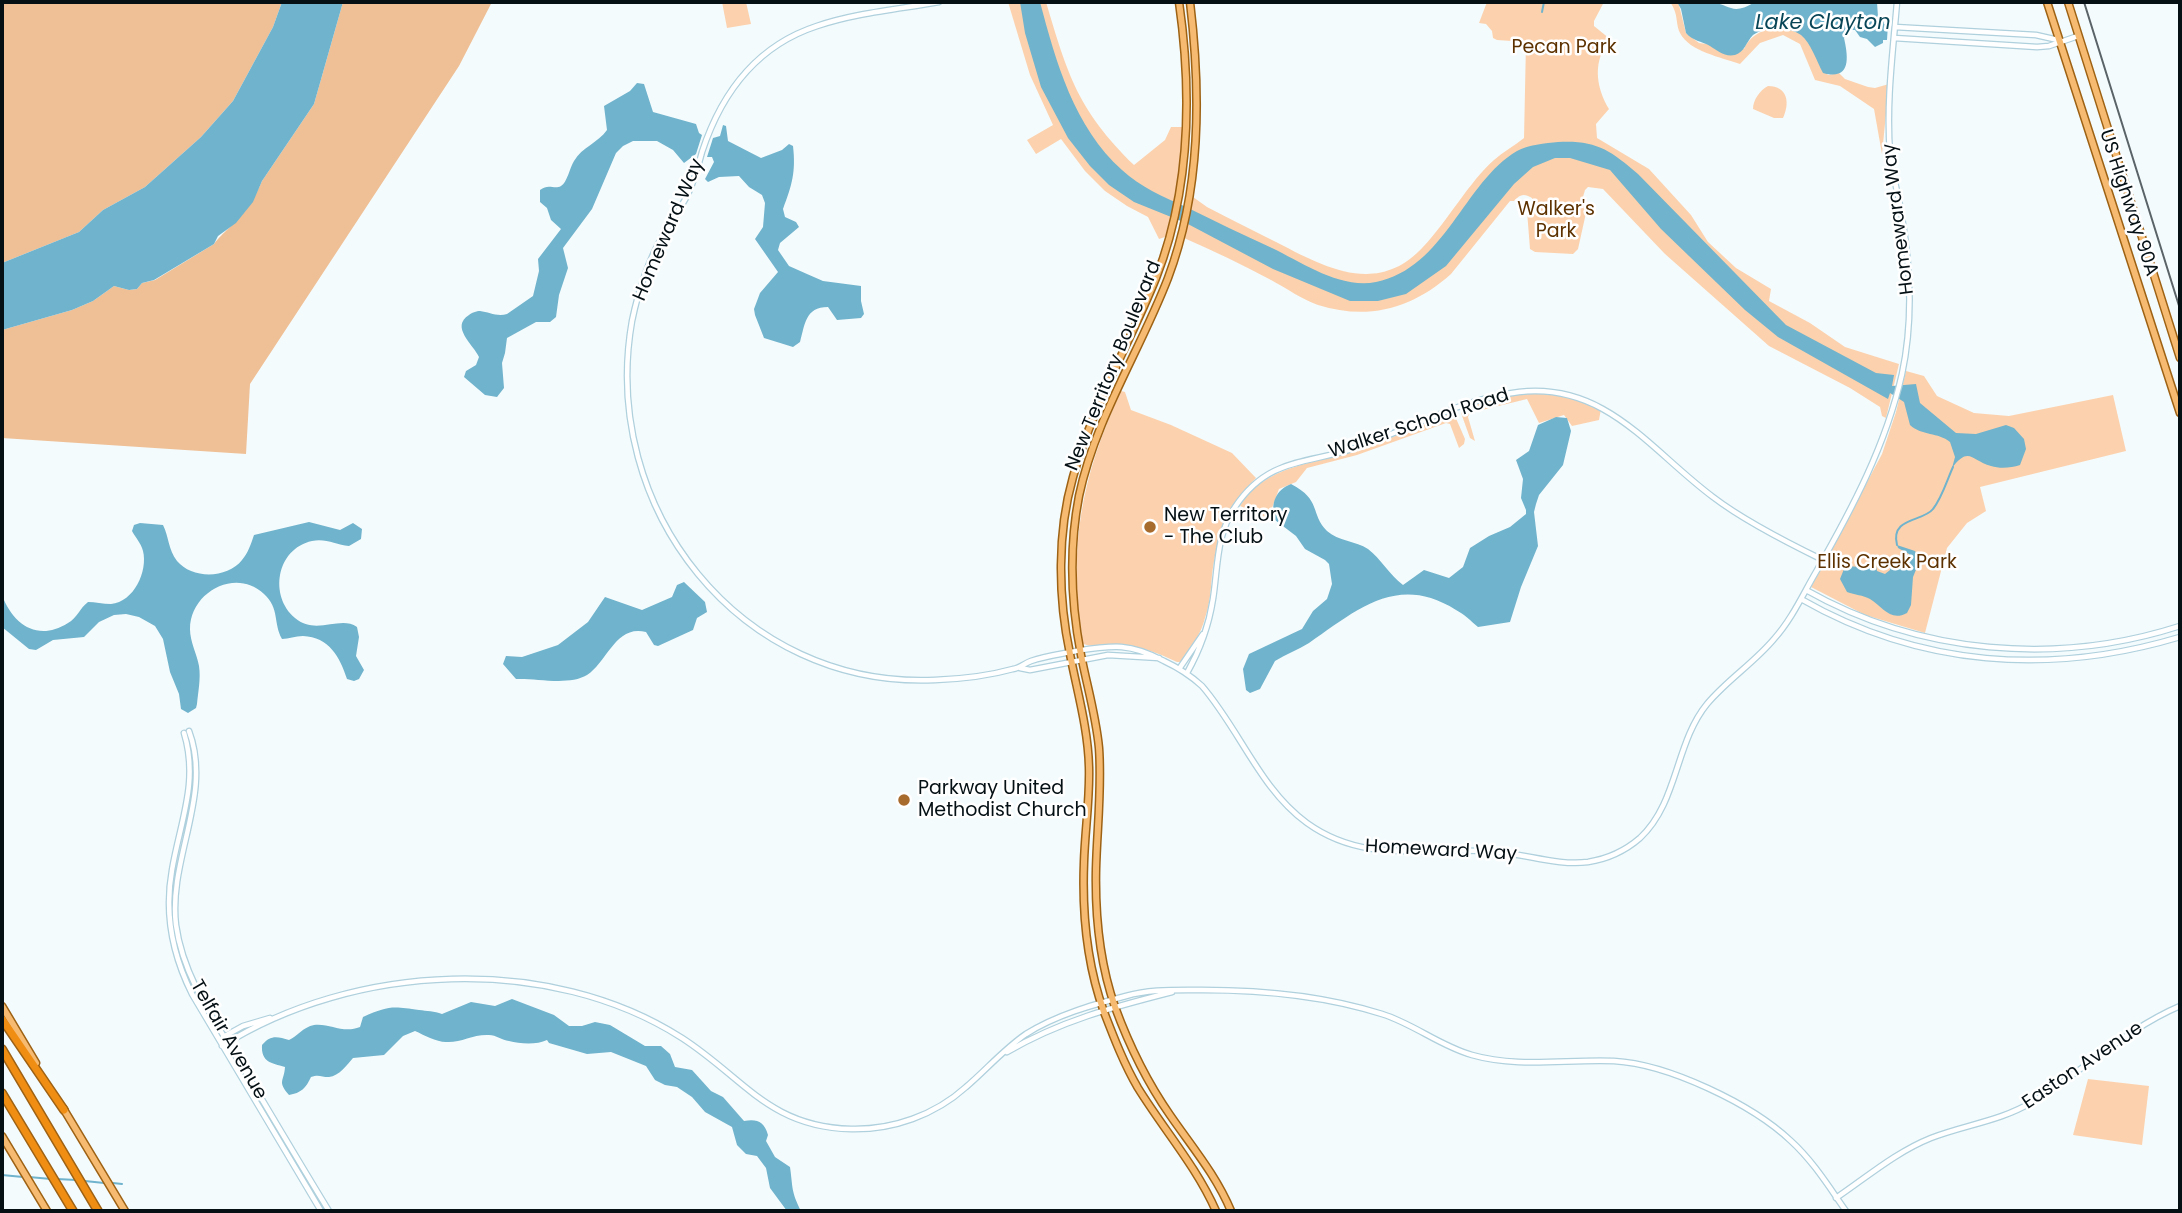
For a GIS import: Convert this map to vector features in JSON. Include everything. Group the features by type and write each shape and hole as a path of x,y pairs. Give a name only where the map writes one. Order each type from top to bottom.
{"highway":[{"path":"2,1019 64,1110"},
{"path":"2,1049 98,1211"},
{"path":"2,1093 71,1209"}],"main road":[{"name":"New Territory Boulevard","path":"1179,2 1186,114 1179,195 1155,278 1088,431 1072,480 1064,531 1062,584 1069,652 1089,765 1084,900 1091,960 1103,1007 1120,1053 1136,1085 1199,1177 1216,1211"},
{"name":"New Territory Boulevard","path":"1190,2 1197,122 1189,203 1166,282 1098,436 1079,496 1074,531 1073,583 1080,650 1097,736 1101,783 1096,870 1097,911 1101,949 1115,1007 1136,1056 1163,1104 1210,1170 1231,1211"},
{"name":"US Highway 90A","path":"2047,2 2180,413"},
{"name":"US Highway 90A","path":"2068,2 2180,358"},
{"path":"1086,738 1097,736"},
{"path":"1087,816 1099,817"},
{"path":"2,1006 125,1211"},
{"path":"1120,1053 1129,1058 1136,1056"},
{"path":"2,1136 45,1208"}],"street":[{"name":"Homeward Way","path":"939,2 820,25 794,36 763,57 737,82 721,105 708,133 688,192 662,238 643,281 632,324 627,363 629,420 639,465 659,516 696,572 748,622 788,646 827,663 879,676 923,680 974,677 1019,668 1030,670 1117,654 1159,658"},
{"name":"Homeward Way","path":"1019,668 1028,662 1105,646 1128,647 1152,653 1187,673 1216,704 1280,798 1300,817 1330,836 1356,846 1379,851 1479,850 1561,862 1586,862 1621,851 1636,841 1652,823 1664,803 1688,734 1698,716 1721,689 1770,644 1783,629 1801,599 1872,466 1895,404 1908,333 1910,289 1905,232 1890,150 1889,122 1896,2"},
{"path":"1895,27 2036,35 2059,41"},
{"path":"1894,38 2037,47 2049,46 2078,36"},
{"name":"Walker School Road","path":"1187,673 1202,644 1212,609 1218,549 1224,527 1236,505 1259,481 1292,463 1355,448 1457,409 1521,392 1546,392 1576,397 1617,416 1723,504 1823,560"},
{"path":"1064,531 1074,531"},
{"path":"1806,590 1880,625 1986,647 2073,648 2144,636 2180,626"},
{"path":"1801,599 1833,617 1876,634 1978,658 2029,661 2069,659 2125,651 2180,637"},
{"name":"Walker School Road","path":"1179,669 1205,630"},
{"name":"Telfair Avenue","path":"186,732 191,778 169,897 169,924 179,967 192,994 329,1211"},
{"path":"223,1041 277,1016 344,994 408,984 480,979 541,985 601,1001 659,1025 711,1059 757,1099 796,1119 816,1125 852,1129 888,1127 924,1115 962,1091 1000,1056 1054,1027 1103,1007 1113,999 1141,991 1182,990 1234,990 1289,995 1359,1007 1405,1023 1457,1050 1489,1059 1611,1061 1652,1068 1702,1086 1731,1100 1777,1129 1808,1158 1846,1211"},
{"path":"1103,1007 1115,1007 1182,990"},
{"name":"Easton Avenue","path":"1836,1198 1918,1143 2000,1117 2032,1103 2151,1021 2180,1006"},
{"name":"Telfair Avenue","path":"223,1041 321,1211"}],"green space":[{"path":"722,2 746,2 751,24 727,28"},
{"path":"1008,2 1046,2 1077,91 1100,127 1134,165 1165,140 1171,127 1183,127 1178,190 1168,236 1159,239 1148,217 1105,191 1085,171 1061,139 1036,154 1027,140 1053,125 1030,75"},
{"path":"1487,2 1604,2 1594,26 1610,39 1601,56 1598,73 1601,91 1609,109 1596,124 1597,138 1649,169 1691,215 1708,242 1736,268 1771,289 1769,301 1810,323 1845,347 1899,364 1886,418 1882,416 1880,407 1850,388 1769,346 1665,254 1603,189 1588,187 1585,190 1583,197 1588,204 1578,249 1573,254 1535,252 1530,249 1527,211 1532,204 1532,198 1522,195 1510,201 1451,274 1436,286 1406,303 1372,311 1337,310 1312,303 1250,269 1184,238 1193,197 1207,207 1333,268 1370,274 1388,271 1406,262 1432,237 1485,169 1524,138 1526,42 1493,38 1492,31 1486,24 1479,23"},
{"path":"1670,2 1677,2 1686,33 1699,43 1744,49 1754,36 1762,31 1787,28 1807,40 1828,75 1839,73 1845,79 1868,87 1889,84 1882,154 1874,109 1840,86 1815,80 1800,44 1783,35 1760,43 1740,64 1715,56 1685,40"},
{"path":"1768,86 1780,89 1786,96 1783,118 1774,118 1753,109 1754,102"},
{"name":"Ellis Creek Park","path":"1906,371 1924,376 1937,396 1974,413 2009,416 2113,395 2126,451 1980,487 1986,511 1967,523 1947,548 1925,633 1865,615 1811,587 1882,454"},
{"name":"New Territory - The Club","path":"1121,391 1125,392 1131,410 1232,453 1256,478 1237,500 1225,522 1214,560 1207,613 1182,662 1131,646 1089,646 1082,643 1077,576 1081,514 1096,453"},
{"path":"1534,393 1580,400 1601,409 1599,420 1572,426 1564,415 1539,423 1527,399 1470,413 1468,417 1475,441 1470,438 1461,413 1465,408 1513,394"},
{"path":"1450,414 1455,416 1465,439 1459,448 1450,424 1446,423 1357,455 1307,468 1296,482 1279,489 1272,508 1274,521 1240,506 1250,492 1276,474 1366,447"},
{"path":"2088,1079 2149,1086 2142,1145 2073,1135"}],"shaded area":[{"path":"2,2 282,2 273,27 233,101 201,137 145,187 103,210 79,232 2,263"},
{"path":"343,2 492,2 459,66 250,384 246,454 2,438 2,330 72,310 93,301 114,286 137,289 142,283 155,280 214,244 240,218 314,104"}],"water":[{"name":"Lake Clayton","path":"1708,1 1736,9 1755,2 1877,2 1878,17 1884,20 1884,24 1888,24 1887,40 1875,47 1855,30 1849,30 1844,38 1846,65 1839,73 1832,75 1823,73 1805,38 1784,29 1758,32 1741,52 1735,55 1721,53 1686,33 1677,2"},
{"path":"282,2 343,2 314,104 262,181 253,202 236,223 218,236 214,244 154,280 142,283 137,289 114,286 93,301 72,310 2,330 2,263 79,232 103,210 145,187 201,137 233,101 273,27"},
{"path":"1020,2 1040,2 1060,70 1079,114 1105,153 1122,170 1152,191 1309,267 1335,278 1362,283 1376,282 1400,274 1420,260 1437,243 1482,183 1517,151 1558,142 1593,145 1610,153 1638,174 1786,325 1876,373 1894,375 1892,386 1916,384 1920,403 1956,433 1976,434 2006,425 2014,428 2024,439 2026,449 2020,465 1994,467 1967,456 1952,468 1955,457 1950,442 1910,425 1904,402 1890,393 1888,399 1778,337 1745,310 1661,229 1610,170 1570,158 1555,158 1533,167 1514,184 1446,266 1406,294 1378,301 1350,301 1273,269 1186,223 1134,202 1109,185 1090,166 1068,138 1041,87 1025,33"},
{"path":"637,83 644,84 653,112 696,124 702,135 696,154 684,163 673,150 657,141 633,141 616,153 592,209 563,248 568,268 559,295 556,317 550,322 536,322 507,338 502,363 504,388 497,397 485,395 464,377 466,371 476,365 479,357 462,330 464,320 479,311 496,315 507,314 533,296 539,271 538,259 561,229 551,220 547,208 540,202 540,190 563,184 577,156 607,130 604,106 630,91"},
{"path":"723,125 726,126 728,141 761,158 782,150 789,144 793,146 792,178 783,209 785,217 796,222 799,227 780,243 778,250 789,266 823,281 861,286 864,314 861,318 837,320 828,307 820,308 807,318 800,342 793,347 764,338 754,309 760,293 778,272 755,239 763,227 765,203 762,195 749,187 739,176 719,177 708,182 705,179 714,162 712,157 707,157 713,138 720,136"},
{"path":"1556,417 1567,418 1571,431 1563,465 1539,495 1536,504 1534,512 1538,546 1510,622 1478,627 1459,612 1435,599 1396,595 1361,608 1309,643 1275,661 1260,689 1250,693 1246,690 1243,669 1249,654 1302,629 1313,611 1327,599 1332,584 1329,564 1305,549 1296,536 1275,520 1275,498 1281,490 1291,484 1301,490 1312,501 1327,531 1368,549 1403,585 1424,570 1449,578 1463,567 1470,548 1510,527 1526,514 1521,498 1523,479 1516,460 1529,451 1538,425"},
{"path":"309,522 340,530 353,523 362,529 361,539 349,546 317,540 300,546 284,563 279,586 287,609 303,623 319,626 343,623 357,627 359,637 356,656 364,670 359,679 354,681 347,679 337,656 327,644 303,636 282,639 269,600 253,586 241,583 228,583 216,588 198,604 192,616 190,634 200,680 196,708 188,713 181,709 163,639 155,626 139,617 114,615 99,622 84,637 53,640 36,650 29,649 2,627 2,595 20,622 37,630 47,631 71,621 88,602 111,604 126,598 138,584 144,559 143,551 132,531 134,525 163,525 177,561 191,571 209,574 228,571 236,566 246,554 254,535"},
{"path":"1897,545 1915,551 1920,560 1913,577 1911,605 1907,613 1896,616 1867,598 1847,592 1840,579 1844,569 1849,566 1876,566 1877,571 1885,574 1890,570 1890,562 1907,562 1909,554"},
{"path":"684,582 705,602 707,612 697,618 693,630 658,646 654,645 646,632 627,634 619,639 587,675 571,680 516,679 503,664 506,656 522,657 558,645 588,622 605,597 642,610 672,597 677,585"},
{"path":"512,999 554,1015 569,1026 595,1022 610,1025 645,1046 661,1046 670,1054 675,1067 692,1070 711,1091 723,1097 744,1121 753,1120 762,1124 768,1135 766,1141 775,1157 790,1167 794,1194 801,1211 787,1211 770,1188 766,1168 757,1156 746,1154 737,1145 732,1127 705,1112 692,1097 677,1087 655,1080 646,1066 611,1052 587,1054 549,1043 547,1040 523,1043 489,1035 442,1042 415,1031 403,1036 384,1055 353,1058 336,1075 311,1077 303,1089 289,1095 282,1084 285,1067 268,1061 262,1051 262,1045 268,1039 277,1037 289,1040 314,1025 354,1029 360,1027 363,1017 385,1009 402,1008 442,1014 471,1002 495,1006"}],"waterway":[{"path":"1542,12 1544,2"},
{"path":"1897,545 1898,529 1933,509 1953,467"},
{"path":"2,1175 23,1177"},
{"path":"29,1177 51,1179"},
{"path":"57,1179 76,1180"},
{"path":"85,1181 104,1183"},
{"path":"113,1183 122,1184"}],"railway":[{"path":"2084,2 2180,309"}],"place":[{"name":"New Territory - The Club","path":"1150,527"},
{"name":"Parkway United Methodist Church","path":"904,800"}],"park label":[{"name":"Pecan Park","path":"1564,48"},
{"name":"Walker's Park","path":"1556,221"}]}
